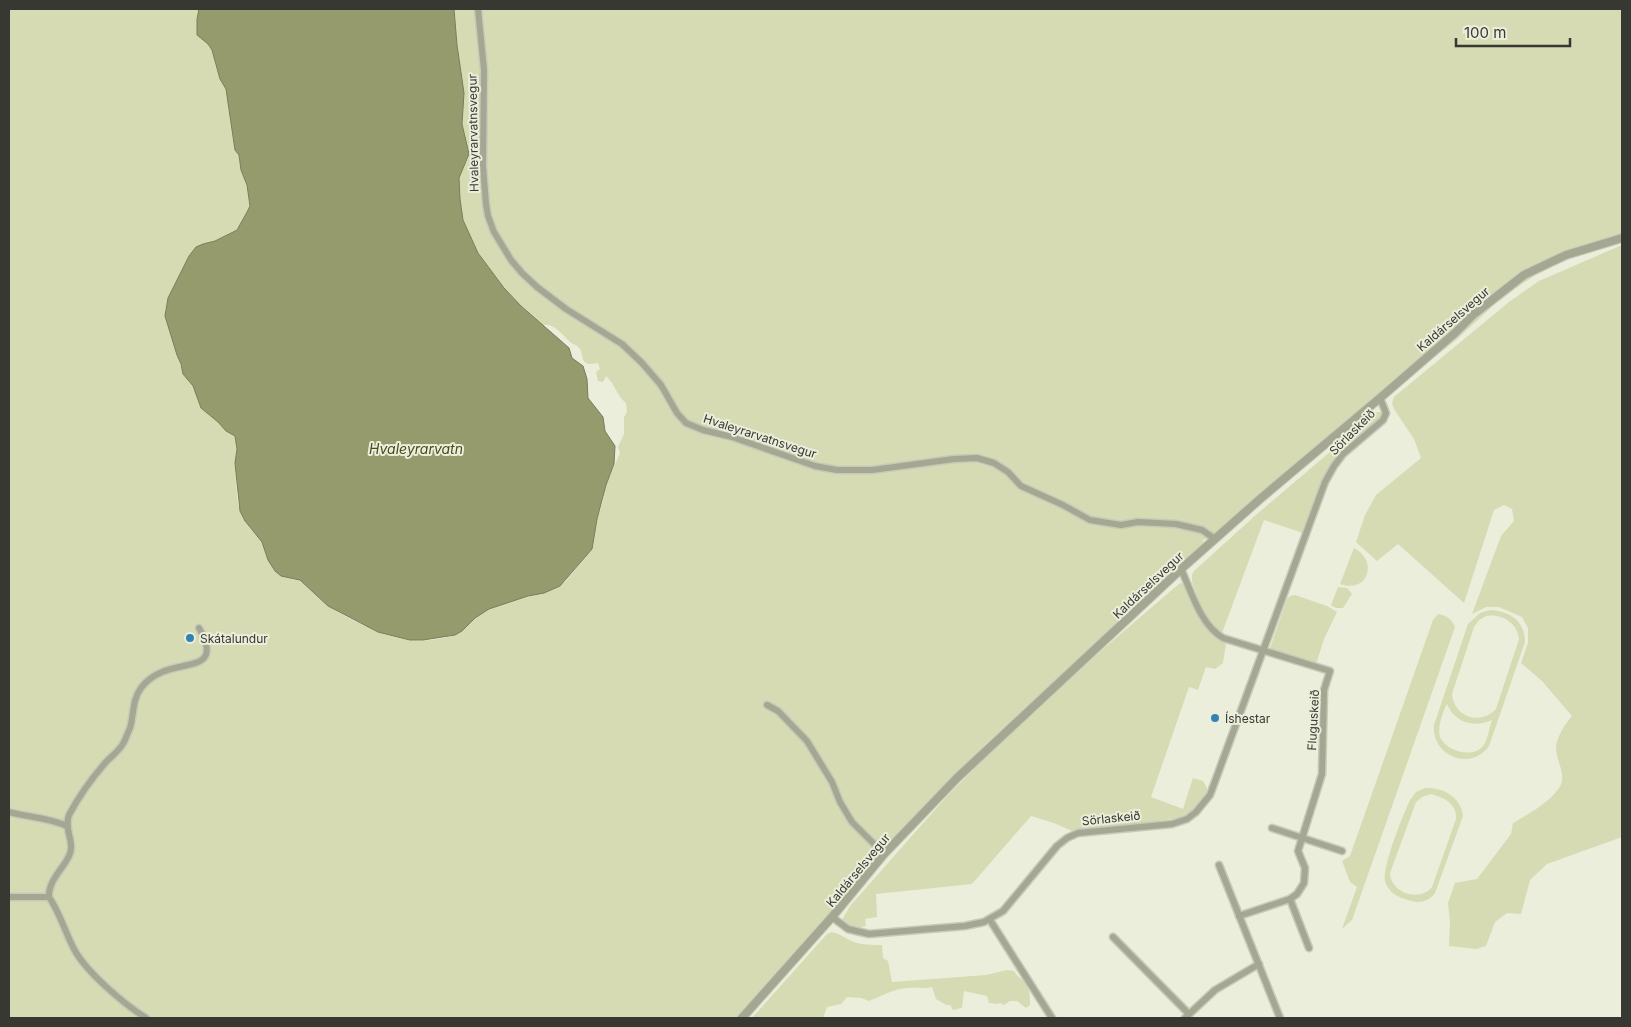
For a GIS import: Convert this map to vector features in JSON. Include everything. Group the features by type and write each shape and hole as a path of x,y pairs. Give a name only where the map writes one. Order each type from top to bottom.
{"street":[{"name":"Hvaleyrarvatnsvegur","path":"478,9 484,70 483,166 487,210 494,232 511,260 537,287 566,309 622,344 642,363 661,385 677,413 686,423 815,466 837,470 872,470 954,459 977,458 994,463 1008,472 1021,486 1063,504 1090,520 1121,525 1138,522 1176,524 1202,530 1215,539"},
{"name":"Kaldárselsvegur","path":"742,1018 832,917 884,854 964,771 1181,569 1455,333 1474,314 1524,275 1566,255 1622,238"},
{"name":"Sörlaskeið","path":"832,917 848,929 869,934 973,925 990,920 1003,911 1057,846 1072,835 1172,824 1196,812 1210,795 1325,482 1343,454 1383,420 1386,413 1380,398"},
{"path":"1181,569 1201,613 1214,632 1224,638 1263,650"},
{"path":"146,1018 133,1010 81,960 49,894 54,880 70,856 72,848 67,826 68,818 77,800 124,742 130,728 133,708 142,688 163,671 190,665 205,657 207,653 206,645 199,628"},
{"name":"Fluguskeið","path":"1263,650 1330,671 1324,690 1322,774 1298,851 1305,868 1306,878 1300,891 1290,899"},
{"path":"767,704 778,711 806,740 832,782 840,802 852,822 884,854"},
{"path":"9,812 25,817 60,822 67,826"},
{"path":"1272,828 1342,851"},
{"path":"1219,865 1280,1018"},
{"path":"9,897 49,897"},
{"path":"1239,916 1290,899 1309,948"},
{"path":"990,920 1052,1018"},
{"path":"1113,937 1187,1016 1215,990 1259,964"}],"shaded area":[{"path":"9,9 199,9 197,35 212,50 220,79 226,89 235,150 239,155 250,206 237,229 215,241 203,244 189,256 168,298 166,320 183,374 192,386 201,408 226,431 235,436 237,494 240,511 247,524 264,545 274,570 280,575 301,581 326,604 345,616 377,630 410,640 432,640 458,634 475,618 487,611 551,590 565,582 592,549 597,519 606,485 620,453 618,447 624,434 624,417 627,412 626,403 609,379 606,376 603,382 598,381 596,372 600,369 598,363 586,363 578,346 570,342 555,328 543,325 504,288 478,253 463,220 459,177 469,157 462,124 464,93 454,9 1622,9 1622,235 1540,272 1519,286 1494,305 1456,340 1386,396 1220,537 1202,540 1208,546 991,739 896,841 885,849 877,843 872,868 743,1018 9,1018"},
{"path":"1622,245 1622,837 1547,864 1530,880 1521,914 1507,913 1495,922 1486,946 1476,949 1449,946 1450,923 1448,903 1455,883 1477,879 1511,834 1513,823 1544,803 1559,788 1562,773 1556,746 1562,730 1572,716 1542,681 1521,663 1528,643 1528,628 1522,617 1499,607 1486,607 1472,614 1501,536 1514,521 1512,509 1504,505 1494,510 1464,603 1398,544 1377,561 1356,542 1365,515 1376,495 1421,458 1414,439 1394,409 1392,403 1394,397 1509,302 1539,281"},
{"path":"1377,412 1383,414 1381,422 1365,440 1339,460 1333,468 1323,486 1303,533 1264,520 1222,633 1216,629 1203,610 1192,582 1194,571 1257,514"},
{"path":"1354,548 1366,560 1367,574 1364,580 1358,584 1350,586 1340,584"},
{"path":"1180,583 1186,584 1196,610 1206,625 1226,644 1223,663 1215,669 1206,667 1198,690 1189,687 1151,797 1183,809 1193,778 1203,781 1207,788 1206,796 1193,810 1180,818 1079,834 1054,823 1031,816 972,884 876,894 877,917 865,919 866,926 853,926 842,920 850,906 948,795 1006,737 1103,649"},
{"path":"1338,587 1347,588 1352,594 1343,608 1336,608 1331,605"},
{"path":"1295,595 1327,606 1337,612 1324,639 1317,661 1311,665 1273,652 1270,648 1287,599"},
{"path":"1490,610 1504,612 1515,618 1522,628 1525,642 1489,746 1481,754 1463,759 1445,752 1439,745 1435,736 1434,725 1468,624 1480,613","holes":["1492,615 1508,620 1516,628 1519,639 1496,709 1490,714 1476,718 1463,713 1457,708 1452,694 1474,627 1479,620","1447,704 1460,720 1478,724 1492,720 1486,741 1479,750 1467,753 1460,752 1443,742 1439,729"]},
{"path":"1438,614 1452,621 1455,627 1352,920 1342,929 1357,887 1350,882 1342,861 1350,856 1433,620"},
{"path":"1425,788 1432,788 1450,794 1459,803 1463,816 1435,893 1420,902 1397,896 1389,889 1385,881 1387,865 1394,841 1410,800 1416,792","holes":["1431,794 1449,802 1454,809 1456,819 1432,887 1427,892 1421,894 1407,894 1395,886 1390,873 1416,802 1422,797"]},
{"path":"832,932 857,943 882,945 883,958 888,961 892,982 986,975 1007,970 1014,971 1027,985 1030,1005 1026,1008 1017,1001 1010,1001 1004,1005 989,1003 987,996 964,991 962,1008 953,1010 950,1005 946,1005 936,999 932,987 910,988 892,991 869,1001 861,998 847,997 841,1004 827,1007 823,1018 752,1018 827,934"}],"water":[{"name":"Hvaleyrarvatn","path":"199,9 454,9 464,93 462,124 469,154 459,178 463,220 478,253 504,288 521,306 569,348 572,358 583,366 587,379 588,398 603,417 605,431 615,446 614,464 597,519 592,549 560,586 544,593 528,596 489,609 455,635 410,640 378,632 328,606 300,580 281,576 275,571 268,560 262,542 245,521 240,511 235,463 237,449 235,436 226,431 201,408 193,386 183,374 165,316 168,298 189,256 196,247 215,241 237,230 250,206 239,155 235,150 226,89 220,79 212,50 197,35"}],"place":[{"name":"Skátalundur","path":"190,638"},
{"name":"Íshestar","path":"1215,718"}]}
